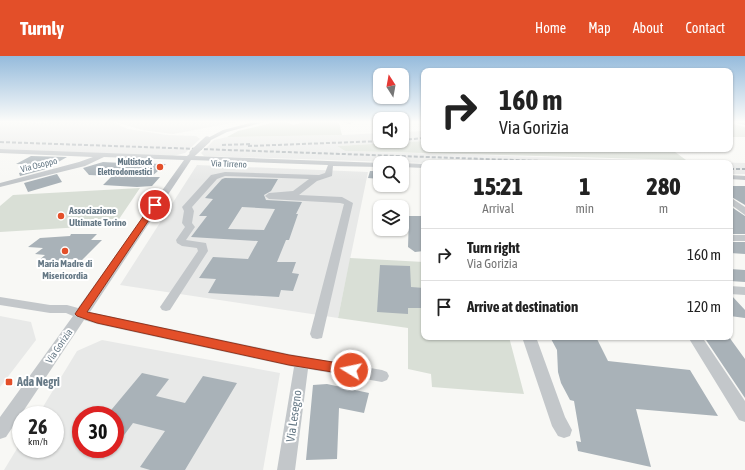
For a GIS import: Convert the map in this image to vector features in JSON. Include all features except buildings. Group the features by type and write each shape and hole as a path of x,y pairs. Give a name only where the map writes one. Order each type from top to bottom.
{"street":[{"name":"Via Gorizia","path":"0,431 189,157 206,141"},
{"name":"Via Tirreno","path":"0,152 43,152 102,156 189,157 373,165"},
{"name":"Via Osoppo","path":"0,185 82,164 102,156"},
{"name":"Via Tirreno","path":"189,157 373,169"},
{"path":"409,165 421,166"},
{"path":"317,334 349,202 342,200 273,196 296,193 318,178 328,174 330,167"},
{"path":"409,170 421,170"},
{"path":"166,307 203,250 202,245 182,242 181,240 190,228 187,223 189,212 187,207 214,177 225,174 318,178"},
{"path":"733,177 745,178"},
{"path":"733,181 745,182"},
{"path":"733,202 745,212"},
{"path":"733,238 745,238"},
{"path":"733,290 745,291"},
{"path":"0,301 50,309 67,309 97,319 302,362 382,376"},
{"path":"530,340 558,421 564,430"},
{"path":"697,340 745,415"},
{"name":"Via Lesegno","path":"286,470 302,362"}],"shaded area":[{"path":"0,141 198,141 185,153 173,156 0,149"},
{"path":"213,141 373,141 373,144 337,146 345,151 645,160 421,160 421,163 409,163 409,156 373,156 373,161 204,156 201,153"},
{"path":"421,141 421,152 675,152 686,160 345,151 337,146 373,144 373,148 409,148 409,142"},
{"path":"733,163 745,163 745,174 733,174"},
{"path":"197,165 368,172 338,318 120,285"},
{"name":"Associazione Ultimate Torino","path":"140,188 115,225 0,232 0,206 13,195"},
{"path":"350,258 421,262 421,340 510,340 524,394 432,387 431,374 408,369 408,328 338,318"},
{"path":"0,316 31,322 36,340 0,387"},
{"path":"102,340 280,373 263,470 4,470 12,457 64,458 64,406 43,406 77,351"}],"railway":[{"path":"248,146 373,141"},
{"path":"0,142 513,160"},
{"path":"222,145 252,144"},
{"path":"733,169 745,169"}],"place":[{"name":"Multistock Elettrodomestici","path":"160,167"},
{"name":"Associazione Ultimate Torino","path":"61,216"},
{"name":"Maria Madre di Misericordia","path":"65,251"},
{"name":"Ada Negri","path":"9,382"}],"route":[{"path":"155,205 80,314 97,319 289,360 351,370"}]}
